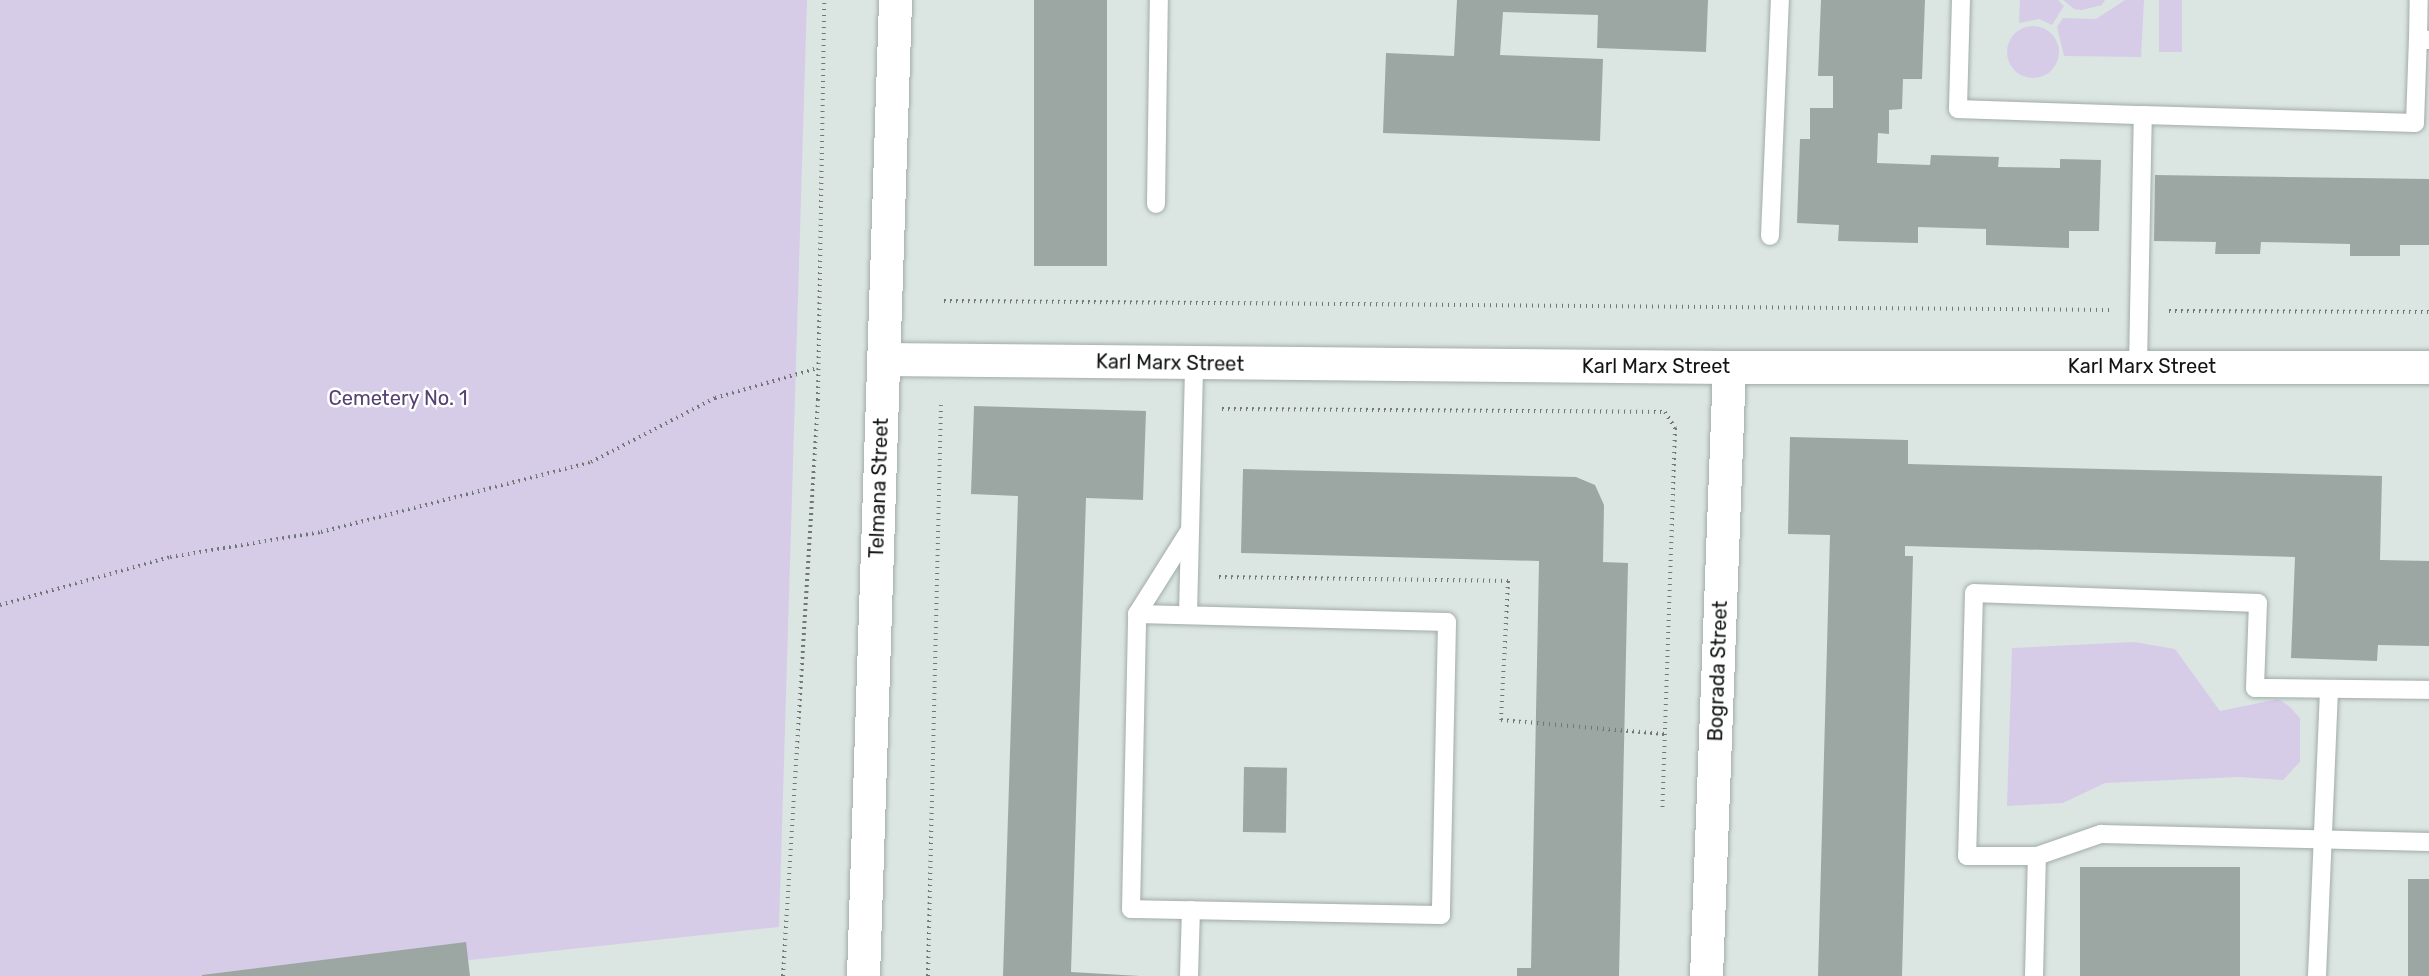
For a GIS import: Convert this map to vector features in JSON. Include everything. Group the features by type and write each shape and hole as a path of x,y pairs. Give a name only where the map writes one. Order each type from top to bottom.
{"street":[{"name":"Telmana Street","path":"863,976 895,0"},
{"name":"Karl Marx Street","path":"883,358 1729,367 2429,368"},
{"name":"Bograda Street","path":"1706,976 1729,367"}],"lane":[{"path":"1155,204 1159,0"},
{"path":"1770,236 1780,0"},
{"path":"1961,0 1958,109 2415,123 2423,39 2419,0"},
{"path":"2138,366 2142,115"},
{"path":"1188,615 1194,363"},
{"path":"1137,614 1447,622 1441,915 1131,909 1137,614 1190,531"},
{"path":"2429,690 2255,688 2258,603 1974,593 1967,856 2037,856 2101,834 2429,842"},
{"path":"2317,976 2329,689"},
{"path":"2034,976 2037,856"},
{"path":"1189,976 1191,910"}],"path":[{"path":"783,976 818,368 824,0"},
{"path":"944,301 2429,312"},
{"path":"0,605 170,557 321,532 591,462 715,398 818,368"},
{"path":"928,976 941,405"},
{"path":"1218,416 1222,408 1665,412 1675,428 1662,811"},
{"path":"1219,567 1220,578 1508,581 1501,720 1665,734"}],"green space":[{"name":"Cemetery No. 1","path":"0,0 807,0 779,927 319,976 0,976"},
{"path":"2020,0 2058,0 2064,6 2052,25 2039,19 2019,23"},
{"path":"2063,0 2105,0 2102,5 2082,10 2074,9"},
{"path":"2125,0 2144,0 2141,57 2064,56 2057,27 2063,18 2096,19"},
{"path":"2159,0 2182,0 2182,52 2159,52"},
{"path":"2033,26 2047,30 2055,38 2059,52 2055,66 2047,74 2033,78 2019,74 2011,66 2007,52 2011,38 2019,30"},
{"path":"2134,642 2175,649 2220,711 2278,699 2290,707 2300,718 2300,762 2283,780 2239,777 2105,783 2063,803 2007,806 2012,648"}],"building":[{"path":"1034,0 1107,0 1107,266 1034,266"},
{"path":"1457,0 1708,0 1706,52 1597,48 1598,15 1503,12 1500,55 1603,59 1600,141 1383,133 1386,53 1454,56"},
{"path":"1821,0 1925,0 1922,79 1903,79 1902,109 1889,110 1889,134 1878,133 1877,163 1930,165 1931,155 1999,157 1998,167 2060,168 2060,159 2101,160 2099,231 2069,231 2069,248 1986,245 1986,229 1918,227 1918,243 1838,241 1839,225 1797,223 1800,139 1810,139 1810,108 1833,108 1833,76 1818,76"},
{"path":"2155,175 2429,179 2429,245 2400,245 2400,256 2350,256 2350,244 2261,242 2260,254 2215,254 2216,242 2154,241"},
{"path":"974,406 1146,411 1143,500 1086,498 1071,972 1140,976 1003,976 1018,496 971,494"},
{"path":"1790,437 1908,440 1908,464 2382,476 2380,560 2429,561 2429,646 2378,645 2377,661 2291,658 2295,557 1905,546 1905,556 1913,556 1902,976 1818,976 1830,535 1788,534"},
{"path":"1243,469 1576,477 1595,485 1604,505 1603,562 1628,563 1619,976 1517,976 1517,968 1531,968 1539,561 1241,553"},
{"path":"1244,767 1287,768 1286,833 1243,832"},
{"path":"2080,867 2240,867 2240,976 2080,976"},
{"path":"2408,879 2429,879 2429,976 2408,976"},
{"path":"466,942 470,976 202,976 202,975"}]}
